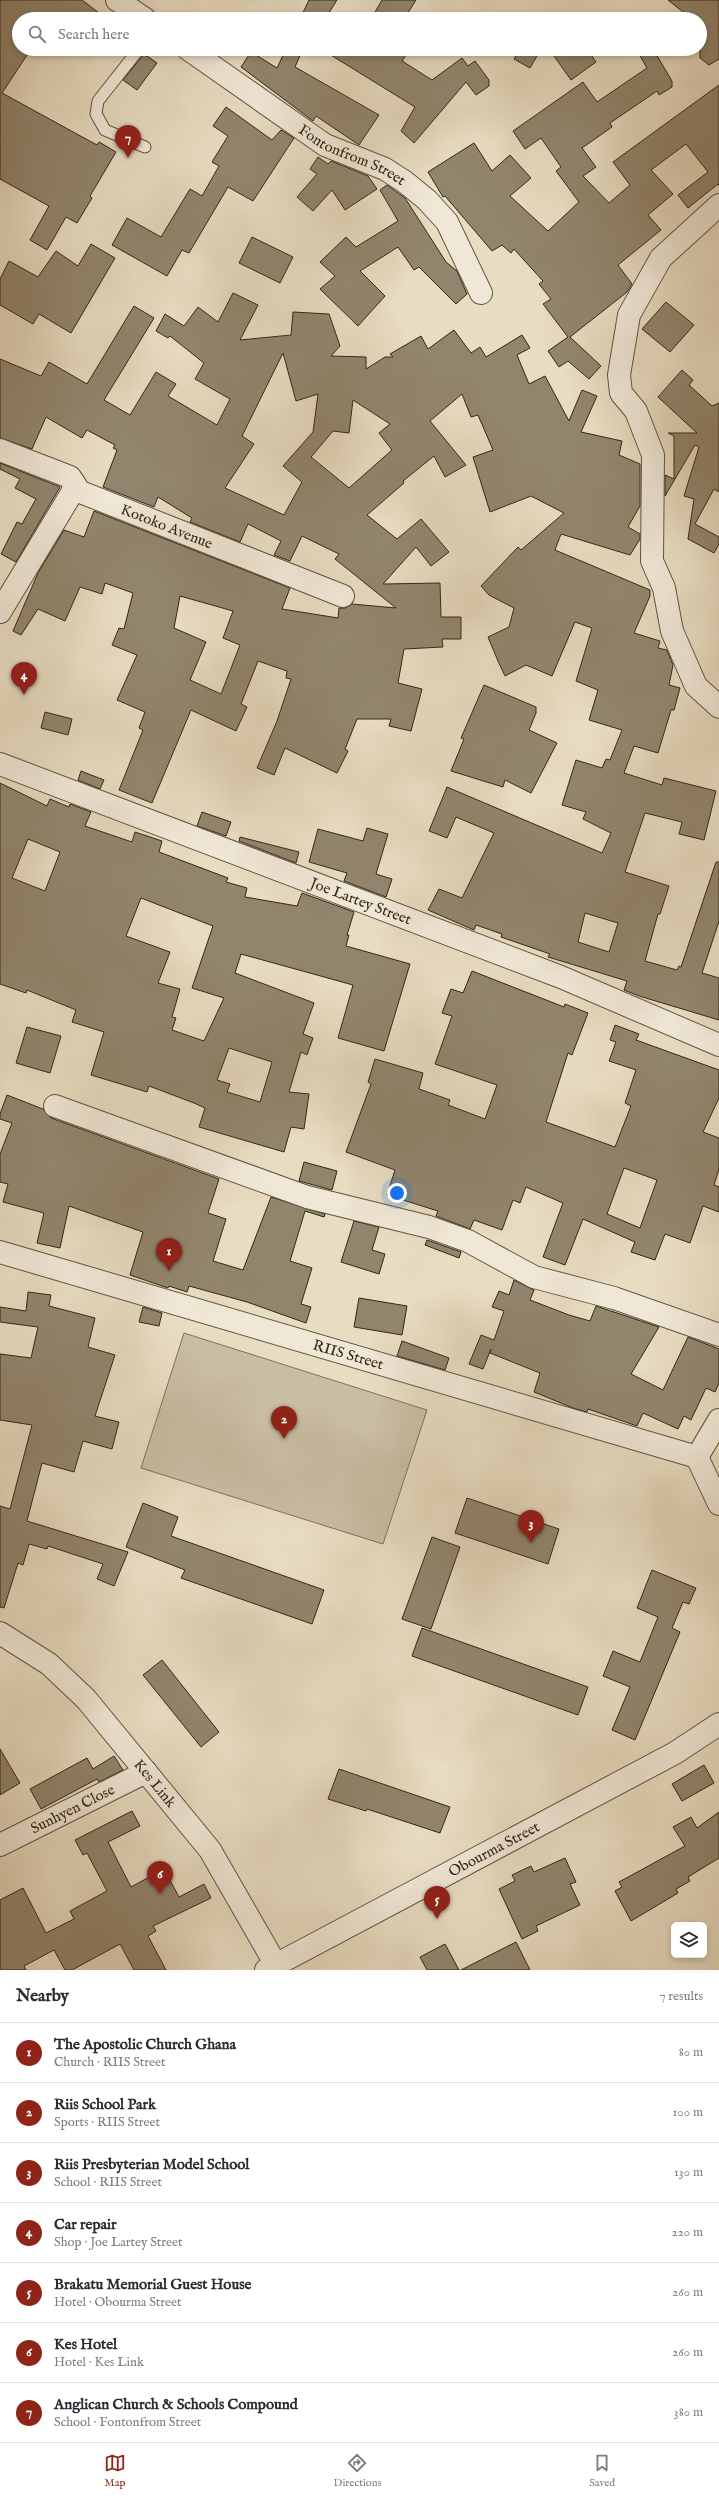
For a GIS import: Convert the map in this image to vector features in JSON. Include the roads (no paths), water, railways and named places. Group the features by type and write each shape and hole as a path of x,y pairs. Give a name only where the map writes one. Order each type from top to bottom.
{"street":[{"path":"117,0 135,12"},
{"name":"Fontonfrom Street","path":"198,56 325,145 385,169 405,182 427,200 447,222 480,293"},
{"path":"719,205 660,258 629,316 619,375 621,393 636,411 653,455 652,561 664,588 672,631 696,686 719,707"},
{"path":"0,450 70,477 76,486 0,612"},
{"name":"Kotoko Avenue","path":"73,489 343,596"},
{"name":"Joe Lartey Street","path":"0,764 562,977 719,1045"},
{"path":"55,1106 307,1197 435,1229 468,1241 534,1277 614,1298 719,1335"},
{"name":"RIIS Street","path":"0,1252 697,1457"},
{"path":"719,1420 697,1457 719,1504"},
{"name":"Kes Link","path":"0,1633 49,1664 86,1699 210,1850 271,1967"},
{"name":"Obourma Street","path":"271,1967 675,1753 719,1724"},
{"name":"Sunhyen Close","path":"0,1845 146,1772"}],"lane":[{"path":"133,56 98,101 96,114 105,130 145,147"}],"place":[{"name":"Anglican Church & Schools Compound","path":"128,158"},
{"name":"Car repair","path":"24,695"},
{"name":"The Apostolic Church Ghana","path":"169,1271"},
{"name":"Riis School Park","path":"284,1439"},
{"name":"Riis Presbyterian Model School","path":"531,1543"},
{"name":"Kes Hotel","path":"160,1894"},
{"name":"Brakatu Memorial Guest House","path":"437,1919"}]}
